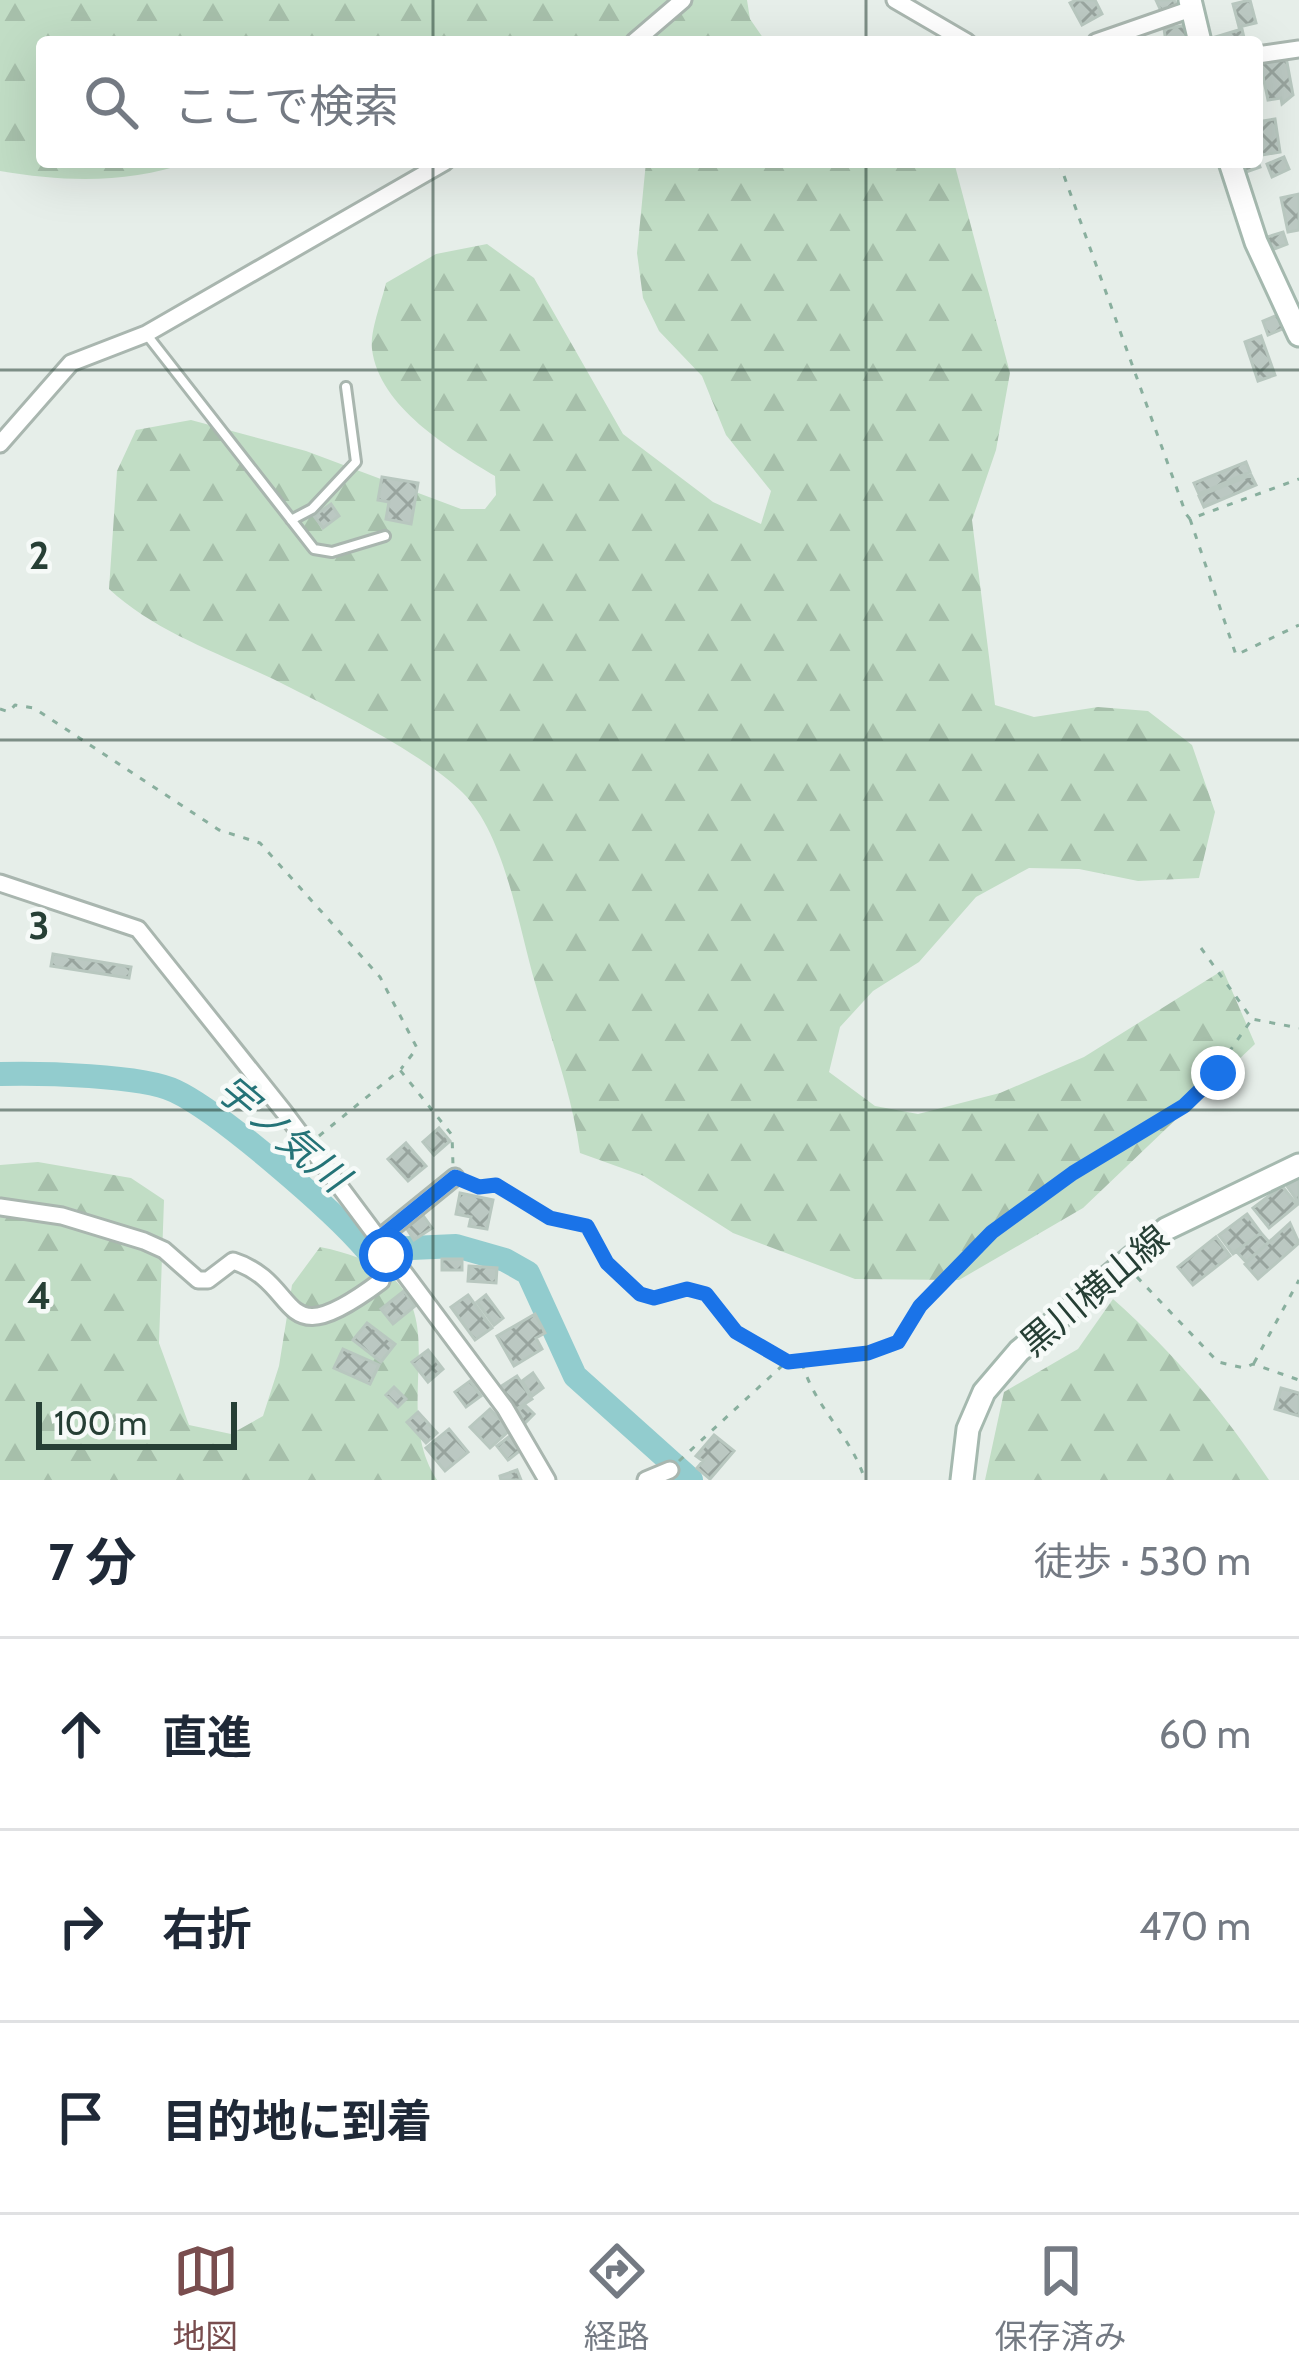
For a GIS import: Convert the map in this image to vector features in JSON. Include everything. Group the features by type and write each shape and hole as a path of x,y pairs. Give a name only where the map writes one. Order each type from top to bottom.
{"main road":[{"path":"1190,5 1198,36"},
{"path":"1232,168 1256,242 1299,334"},
{"name":"黒川横山線","path":"962,1480 968,1429 984,1392 1018,1352 1185,1217 1299,1165"}],"street":[{"path":"641,36 683,0"},
{"path":"895,0 957,36"},
{"path":"1111,36 1190,5"},
{"path":"1263,54 1299,49"},
{"path":"0,444 71,363 146,334 435,168"},
{"path":"0,457 14,428"},
{"path":"0,883 138,929 505,1408 548,1480"},
{"path":"0,1208 62,1216 144,1240 164,1250 198,1280 208,1280 233,1261 248,1266 295,1315 314,1318 381,1281 381,1248 455,1177"},
{"path":"646,1480 675,1465"}],"lane":[{"path":"146,334 321,553 385,536"},
{"path":"291,520 312,509 356,462 346,387"}],"path":[{"path":"1061,168 1236,655 1299,625"},
{"path":"1190,519 1299,479"},
{"path":"0,709 9,712 14,704 25,704 219,830 260,843 380,976 418,1048 400,1070 307,1145"},
{"path":"1201,948 1252,1019 1299,1028"},
{"path":"400,1070 452,1135 455,1177 479,1187 496,1185 550,1218 587,1226 607,1263 640,1294 654,1298 687,1289 706,1294 736,1332 788,1362 868,1353 898,1342 920,1306 992,1232 1204,1088 1252,1019"},
{"path":"1124,1262 1218,1362 1244,1368 1253,1364 1299,1280"},
{"path":"801,1361 828,1423 854,1447 865,1480"},
{"path":"675,1465 788,1362"},
{"path":"1253,1364 1299,1380"}],"green space":[{"path":"0,0 747,0 750,19 762,36 36,36 36,168 169,168 72,179 0,171"},
{"path":"645,168 956,168 1010,373 996,450 972,520 995,705 1034,717 1098,707 1148,711 1192,745 1215,812 1199,878 1138,881 1079,869 1029,868 976,897 919,962 873,991 840,1027 829,1072 875,1106 918,1114 1000,1093 1084,1057 1223,970 1255,1044 1083,1208 959,1280 855,1279 733,1233 644,1176 580,1153 567,1089 509,884 490,833 462,792 381,735 173,633 109,589 117,471 136,430 191,420 306,451 461,509 485,509 496,495 495,476 438,439 402,408 377,370 372,341 386,283 436,254 487,244 534,278 623,434 713,502 761,524 771,491 726,435 702,376 659,331 643,298 637,253"},
{"path":"38,1162 131,1178 164,1200 159,1343 189,1425 231,1434 263,1416 279,1366 292,1285 320,1247 370,1263 399,1285 414,1312 422,1446 437,1480 0,1480 0,1165"},
{"path":"1113,1299 1197,1384 1269,1480 985,1480 1004,1392 1078,1349"}],"building":[{"path":"1095,0 1102,14 1082,25 1070,3"},
{"path":"1156,0 1174,0 1176,4 1161,11"},
{"path":"1250,0 1256,23 1239,27 1233,4"},
{"path":"1187,25 1189,36 1165,36 1164,29"},
{"path":"1286,57 1293,95 1282,104 1281,98 1268,100 1263,61"},
{"path":"1275,119 1280,152 1263,155 1263,121"},
{"path":"1284,157 1289,169 1272,177 1267,164"},
{"path":"1299,194 1299,230 1288,232 1281,198"},
{"path":"1283,232 1287,244 1269,251 1264,238"},
{"path":"1280,314 1285,328 1268,335 1263,321"},
{"path":"1261,336 1275,375 1258,381 1245,342"},
{"path":"1246,462 1250,472 1199,494 1194,483"},
{"path":"1251,475 1256,485 1204,507 1199,496"},
{"path":"382,477 418,483 411,524 386,519 389,502 378,500"},
{"path":"331,504 339,516 323,528 314,516"},
{"path":"53,954 131,967 129,978 51,966"},
{"path":"439,1128 450,1141 434,1155 423,1142"},
{"path":"406,1143 426,1166 408,1181 388,1159"},
{"path":"1299,1177 1299,1203 1287,1186"},
{"path":"1282,1186 1297,1205 1269,1228 1253,1208"},
{"path":"460,1193 493,1200 487,1229 469,1226 471,1217 456,1214"},
{"path":"422,1214 432,1228 414,1240 405,1226"},
{"path":"1247,1214 1261,1233 1233,1254 1219,1235"},
{"path":"1290,1223 1299,1243 1258,1279 1245,1264"},
{"path":"1261,1233 1269,1242 1246,1262 1236,1251"},
{"path":"1216,1237 1230,1256 1193,1285 1178,1267"},
{"path":"442,1259 462,1259 462,1270 442,1270"},
{"path":"469,1266 497,1268 496,1283 468,1281"},
{"path":"404,1291 415,1306 393,1324 381,1309"},
{"path":"468,1295 492,1328 475,1340 451,1307"},
{"path":"486,1295 503,1318 494,1325 477,1302"},
{"path":"535,1314 545,1333 536,1338 542,1349 514,1366 497,1336"},
{"path":"367,1323 395,1344 381,1362 353,1340"},
{"path":"343,1349 379,1365 370,1384 334,1368"},
{"path":"428,1350 443,1369 428,1382 412,1362"},
{"path":"533,1373 543,1388 532,1396 522,1381"},
{"path":"517,1376 532,1399 512,1412 497,1389"},
{"path":"470,1381 481,1396 466,1407 455,1392"},
{"path":"394,1387 406,1399 398,1407 386,1395"},
{"path":"1281,1388 1299,1393 1299,1416 1275,1409"},
{"path":"525,1405 534,1414 524,1424 515,1414"},
{"path":"490,1409 510,1430 490,1448 470,1427"},
{"path":"418,1412 437,1433 426,1443 407,1422"},
{"path":"449,1429 468,1452 445,1471 426,1448"},
{"path":"511,1435 522,1449 508,1460 497,1446"},
{"path":"714,1435 734,1451 710,1479 697,1468 703,1461 696,1456"},
{"path":"517,1470 521,1480 501,1480 500,1476"}],"waterway":[{"name":"宇ノ気川","path":"0,1074 115,1078 175,1091 276,1164 367,1250 456,1246 505,1260 528,1273 575,1376 691,1480"}],"route":[{"path":"386,1255 376,1241 455,1177 479,1187 496,1185 550,1218 587,1226 607,1263 640,1294 654,1298 687,1289 706,1294 736,1332 788,1362 868,1353 898,1342 920,1306 992,1232 1056,1190 1073,1173 1184,1106 1218,1073"}]}
